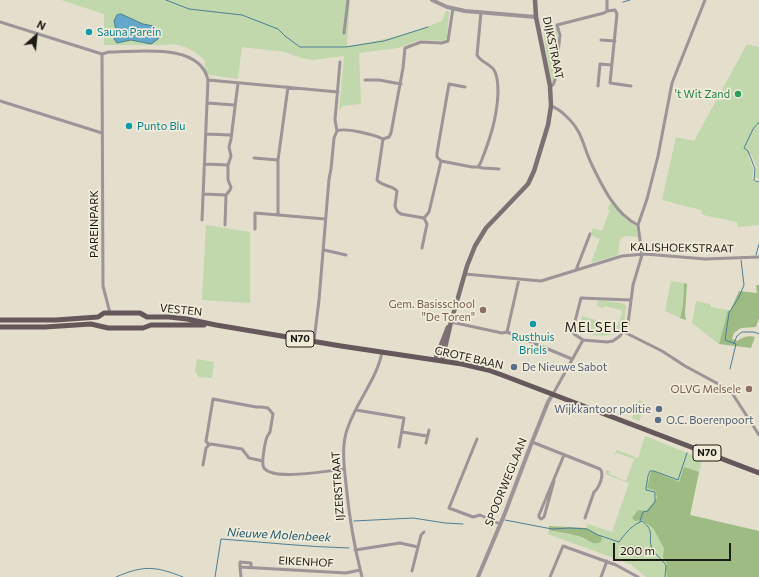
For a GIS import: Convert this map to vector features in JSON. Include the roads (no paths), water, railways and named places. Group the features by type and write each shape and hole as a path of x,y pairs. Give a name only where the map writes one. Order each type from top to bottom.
{"main road":[{"name":"DIJKSTRAAT","path":"535,0 536,17 550,86"},
{"path":"442,361 451,322 465,274 471,255 480,236 524,190 532,178 543,145 551,106 550,86"},
{"name":"VESTEN","path":"0,320 56,320 98,317 104,313 140,313 147,317 187,319 216,325"},
{"path":"98,317 99,326"},
{"name":"VESTEN","path":"146,325 147,317"},
{"path":"184,325 187,322 187,319"},
{"path":"435,360 439,347 451,322"},
{"name":"VESTEN","path":"0,327 45,327 91,324 104,328 143,328 146,325 216,325"},
{"name":"GROTE BAAN","path":"216,325 442,361 488,370 759,472"}],"street":[{"path":"344,33 348,0"},
{"path":"432,0 452,8 536,17"},
{"path":"607,0 607,11 615,10 617,14 610,83 631,86"},
{"path":"630,300 581,298 573,329 574,334 583,340 607,342 616,339 624,332 628,324 633,285 642,255 638,225 649,192 658,156 672,83 705,0"},
{"path":"337,131 346,130 377,136 383,139 389,137 401,84 405,48 421,42 442,43 448,41 452,8"},
{"name":"DIJKSTRAAT","path":"550,86 555,80 560,35 557,25 607,11"},
{"path":"478,167 493,130 498,99 498,86 495,72 477,55 481,12"},
{"path":"0,22 102,54 109,52 173,52 197,62 207,75 208,80 202,220"},
{"path":"601,40 615,41"},
{"name":"PAREINPARK","path":"102,54 103,286 110,313"},
{"path":"314,341 324,250 325,219 334,138 337,131 335,120 340,62"},
{"path":"598,86 600,64 612,65"},
{"path":"208,80 338,92"},
{"path":"364,80 379,80 401,84"},
{"path":"225,225 226,195 231,187 228,180 228,165 231,156 229,147 238,83"},
{"path":"465,87 449,84 437,156 441,161 472,167 499,169"},
{"path":"278,214 278,160 288,87"},
{"path":"0,102 102,133"},
{"path":"207,103 234,105"},
{"path":"551,106 560,110 576,127 592,166 607,192 627,218 631,222 638,225"},
{"path":"206,134 231,135"},
{"path":"383,139 377,180 382,185 393,188 397,191 395,206 397,211 401,214 424,218"},
{"path":"254,158 278,160"},
{"path":"424,218 429,212 441,161"},
{"path":"205,164 228,165"},
{"path":"204,194 226,195"},
{"path":"255,229 255,213 325,219"},
{"path":"97,215 102,214"},
{"path":"422,248 427,224 424,218"},
{"path":"97,234 103,234"},
{"path":"576,270 590,234"},
{"path":"324,250 346,255"},
{"name":"KALISHOEKSTRAAT","path":"465,274 541,281 622,256 642,255 704,259 759,257"},
{"path":"97,273 103,273"},
{"path":"507,332 519,279"},
{"path":"451,322 502,333 507,332 572,359"},
{"path":"624,332 662,351 732,393 759,435"},
{"path":"553,394 583,340"},
{"name":"IJZERSTRAAT","path":"362,577 355,550 350,520 344,469 345,434 382,352"},
{"name":"SPOORWEGLAAN","path":"478,577 548,402 553,394"},
{"path":"209,445 206,441 213,400 256,407 261,406 268,408 273,414 263,461 264,468 267,471 286,474 344,469"},
{"path":"356,410 404,418 399,447"},
{"path":"426,443 428,430"},
{"path":"402,432 428,436"},
{"path":"477,439 449,508 473,517 480,515 500,524"},
{"path":"532,442 602,471 585,518"},
{"path":"209,445 211,444 242,449 249,458 263,461"},
{"path":"203,465 206,448 209,445"},
{"path":"554,481 544,517 541,519 539,515 564,455"},
{"path":"412,571 421,536 424,532"},
{"path":"355,550 400,543 418,547"},
{"path":"550,577 563,546 607,561 638,577"},
{"path":"601,577 607,561"},
{"name":"EIKENHOF","path":"241,577 240,567 346,573 360,570"}],"water":[{"path":"121,14 143,24 154,26 159,31 158,39 151,44 131,40 117,43 114,39 116,30 114,21 117,15"}],"waterway":[{"path":"166,0 189,9 242,15 278,29 300,47 346,47 384,41 428,27"},
{"path":"623,2 630,0"},
{"path":"759,122 753,129 744,148 748,151 755,169 754,180 757,182 759,181"},
{"path":"756,255 759,244"},
{"path":"730,369 736,344 725,340 729,313 739,297 744,285 741,260"},
{"path":"734,343 737,336 742,332 754,332 759,334"},
{"path":"640,521 643,512 648,511 655,502 655,492 646,490 650,471 654,471 678,480 687,453"},
{"name":"Nieuwe Molenbeek","path":"354,521 413,518 463,524"},
{"name":"Nieuwe Molenbeek","path":"505,520 552,529 587,529 598,535 619,542 631,528 640,522"},
{"path":"640,522 642,521 649,529 651,546 654,552 666,565 665,577"},
{"name":"Nieuwe Molenbeek","path":"215,577 221,539 301,546 349,548"},
{"name":"Nieuwe Molenbeek","path":"116,577 134,570 150,568 183,577"}],"place":[{"name":"Sauna Parein","path":"89,32"},
{"name":"'t Wit Zand","path":"738,94"},
{"name":"Punto Blu","path":"129,126"},
{"name":"Gem. Basisschool \"De Toren\"","path":"483,310"},
{"name":"Rusthuis Briels","path":"533,324"},
{"name":"De Nieuwe Sabot","path":"514,367"},
{"name":"OLVG Melsele","path":"749,389"},
{"name":"Wijkkantoor politie","path":"659,409"},
{"name":"O.C. Boerenpoort","path":"658,420"}],"district":[{"name":"MELSELE","path":"597,328"}]}
